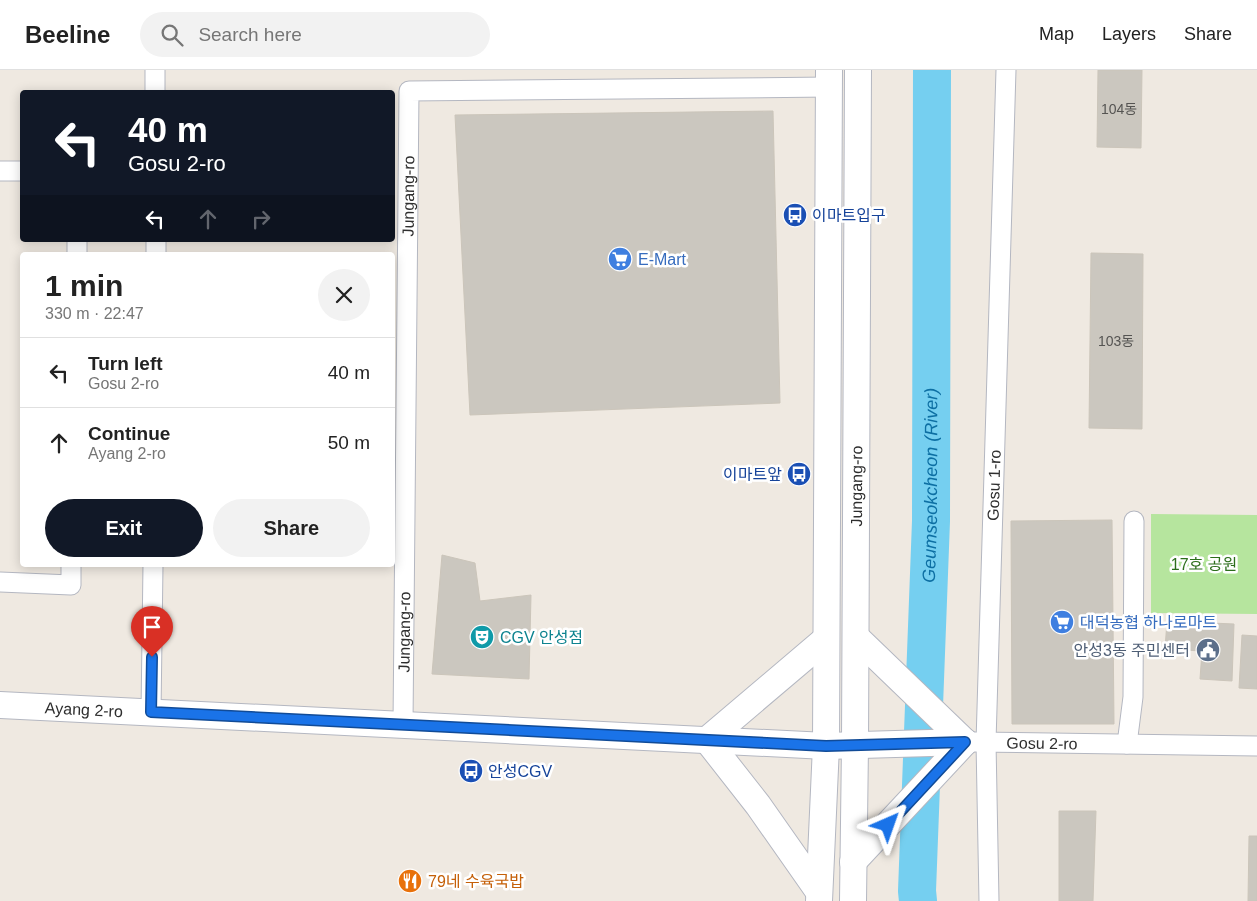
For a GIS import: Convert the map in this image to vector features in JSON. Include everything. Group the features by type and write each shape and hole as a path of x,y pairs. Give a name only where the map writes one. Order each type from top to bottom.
{"main road":[{"name":"Jungang-ro","path":"853,901 853,862 868,744 856,637 858,70"},
{"name":"Jungang-ro","path":"819,896 826,746 830,78"},
{"path":"853,862 976,742 879,660 856,637"},
{"path":"819,896 758,805 707,740 826,640"},
{"name":"Ayang 2-ro","path":"0,705 826,746"},
{"name":"Gosu 2-ro","path":"826,746 976,742"}],"street":[{"path":"155,70 155,90"},
{"name":"Gosu 1-ro","path":"989,901 976,742 1006,70"},
{"name":"Jungang-ro","path":"403,724 409,91 830,78"},
{"path":"0,171 20,171"},
{"path":"1127,744 1133,697 1134,521"},
{"path":"0,582 71,585 71,567"},
{"path":"151,712 153,567"},
{"name":"Gosu 2-ro","path":"976,742 1257,746"}],"green space":[{"name":"17호 공원","path":"1151,514 1257,515 1257,614 1151,613"}],"building":[{"path":"1098,70 1142,70 1141,148 1097,147"},
{"name":"E-Mart","path":"773,111 780,403 470,415 455,115"},
{"path":"1091,253 1143,254 1142,429 1089,428"},
{"name":"대덕농협 하나로마트","path":"1112,520 1114,724 1012,724 1011,521"},
{"name":"CGV 안성점","path":"442,555 475,563 480,601 531,595 529,679 432,674"},
{"name":"안성3동 주민센터","path":"1167,621 1234,624 1232,681 1200,679 1202,651 1165,649"},
{"path":"1242,635 1257,636 1257,689 1239,688"},
{"path":"1059,811 1096,811 1093,901 1059,901"},
{"path":"1249,836 1257,836 1257,901 1248,901"}],"waterway":[{"name":"Geumseokcheon (River)","path":"918,901 931,521 932,70"}],"place":[{"name":"이마트입구","path":"795,215"},
{"name":"E-Mart","path":"620,259"},
{"name":"이마트앞","path":"799,474"},
{"name":"대덕농협 하나로마트","path":"1062,622"},
{"name":"CGV 안성점","path":"482,637"},
{"name":"안성3동 주민센터","path":"1208,650"},
{"name":"안성CGV","path":"471,771"},
{"name":"79네 수육국밥","path":"410,881"}],"route":[{"path":"152,657 151,712 826,746 965,742 888,825"}]}
